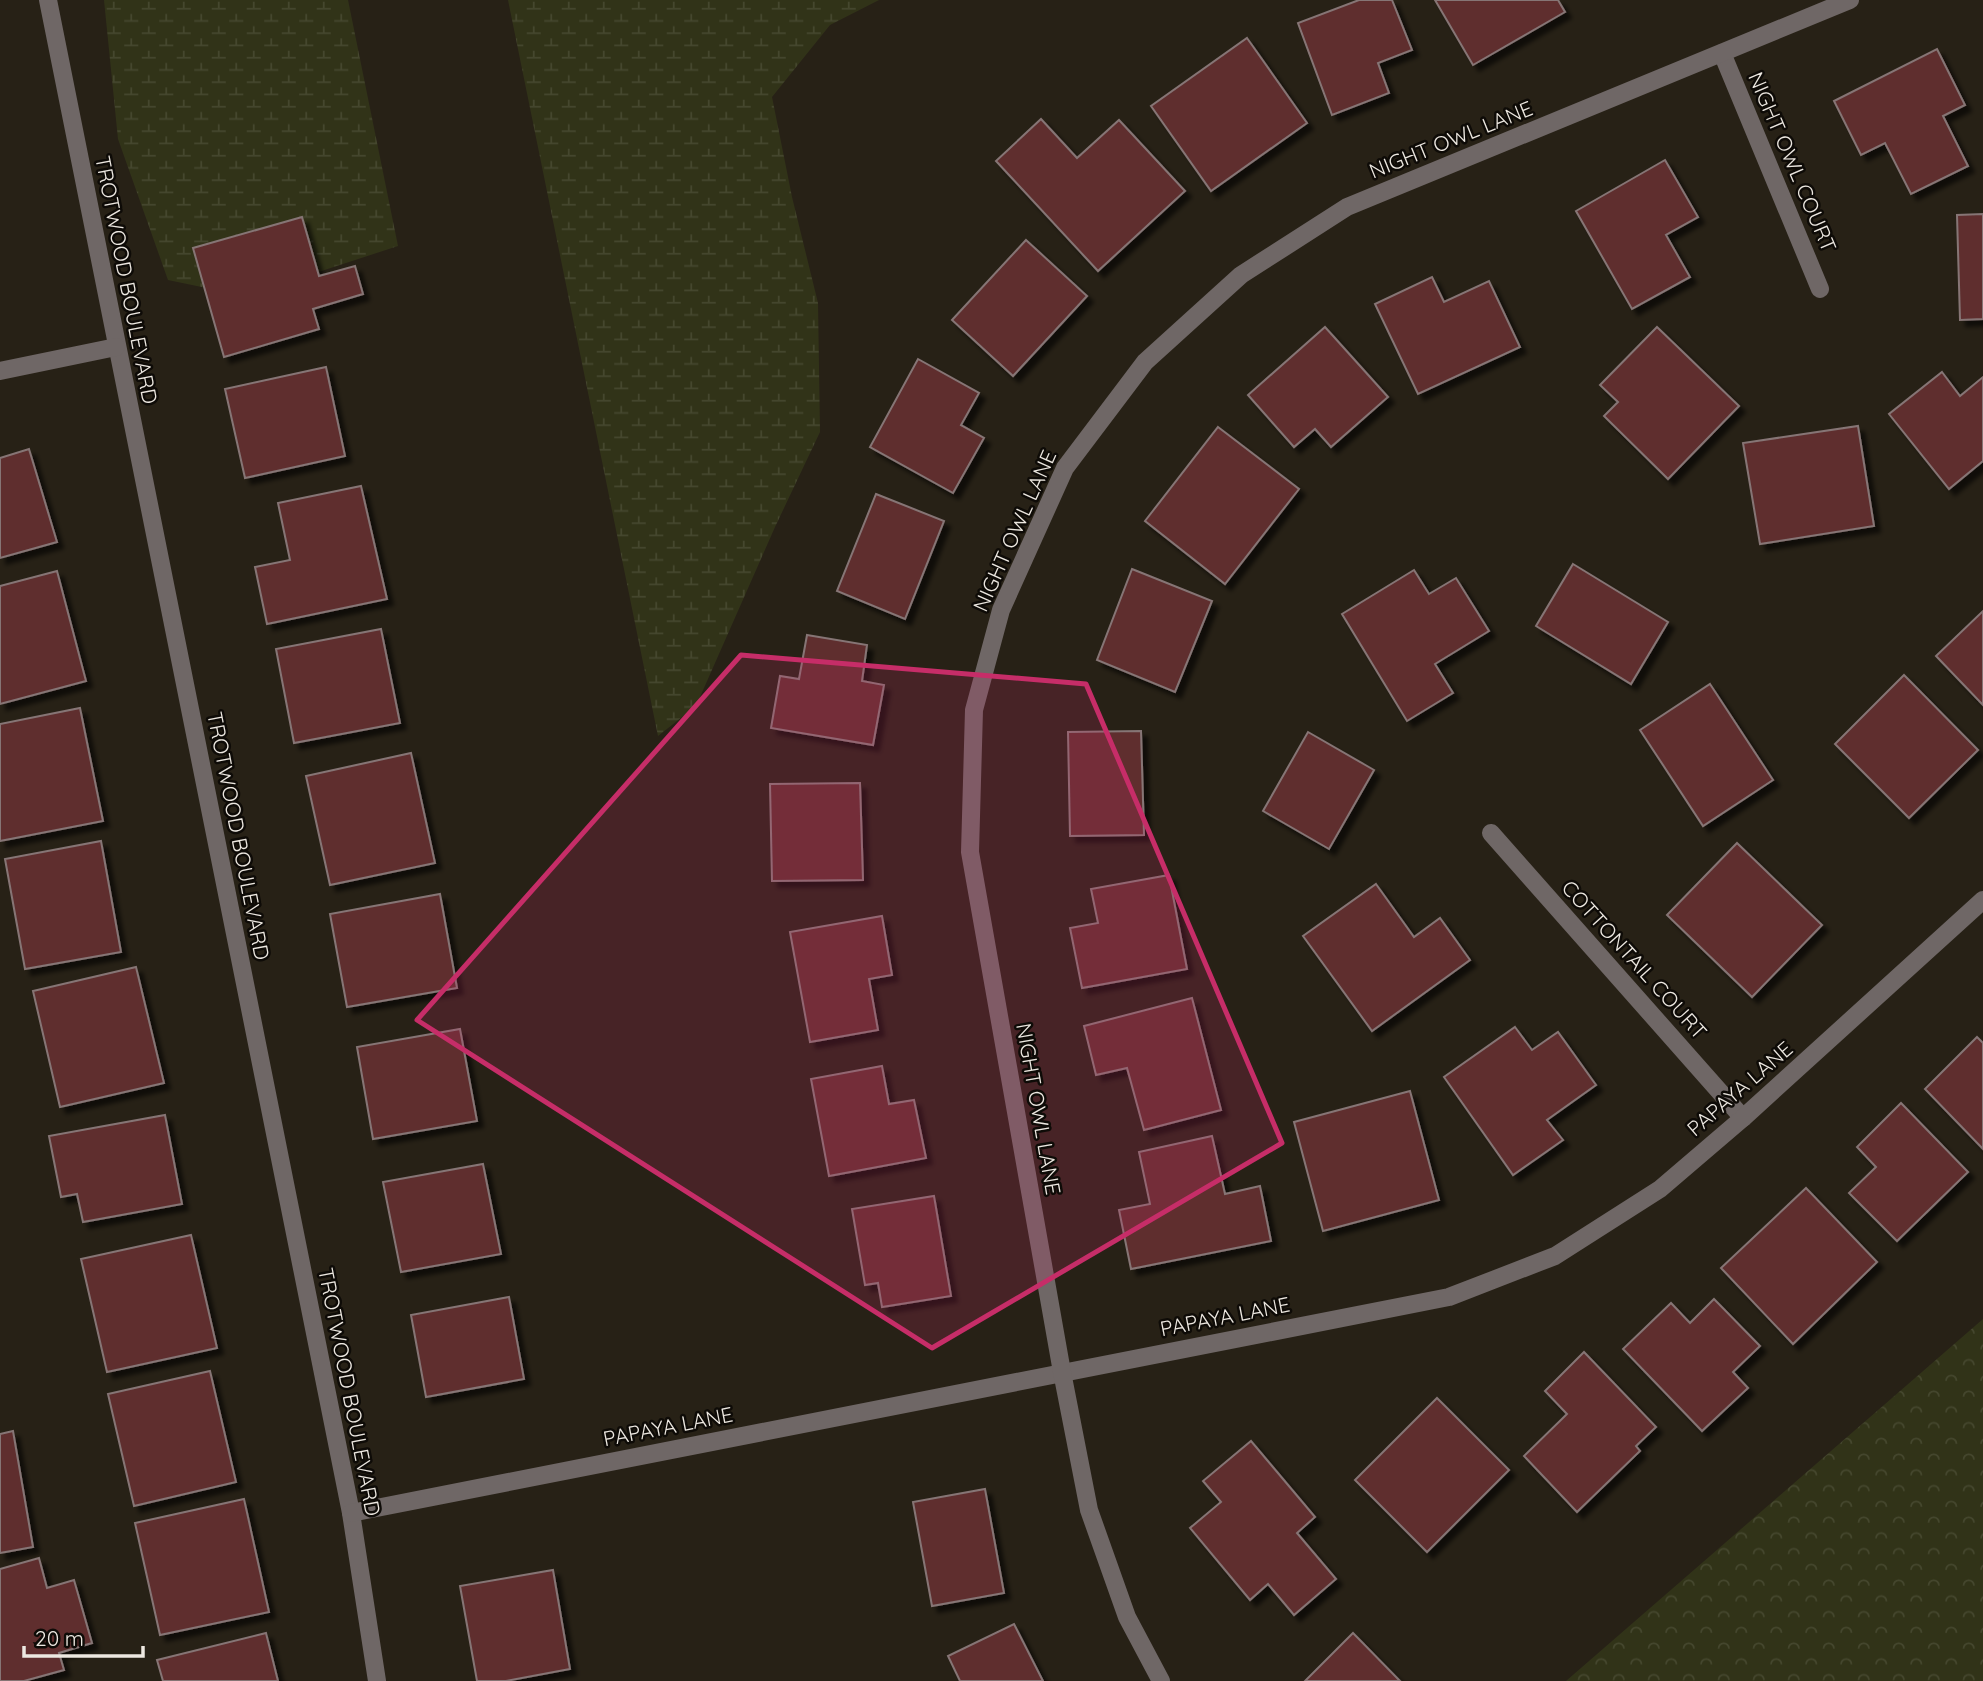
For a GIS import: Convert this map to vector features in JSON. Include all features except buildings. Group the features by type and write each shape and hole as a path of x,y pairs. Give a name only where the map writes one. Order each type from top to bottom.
{"street":[{"name":"TROTWOOD BOULEVARD","path":"48,0 351,1513 377,1681"},
{"name":"NIGHT OWL LANE","path":"1161,1681 1127,1617 1089,1510 970,852 974,710 1001,610 1065,468 1145,362 1241,275 1347,207 1850,0"},
{"name":"NIGHT OWL COURT","path":"1722,53 1820,289"},
{"path":"0,371 116,347"},
{"name":"COTTONTAIL COURT","path":"1491,833 1744,1118"},
{"name":"PAPAYA LANE","path":"351,1513 1449,1297 1555,1256 1660,1189 1744,1118 1983,900"}],"highlighted area":[{"path":"741,655 1086,684 1282,1143 932,1348 417,1020"}],"green space":[{"path":"104,0 348,0 398,246 245,296 168,280 118,139"},
{"path":"508,0 879,0 830,25 772,97 792,197 818,303 820,432 696,706 658,736"},
{"path":"1983,1319 1983,1681 1566,1681"}]}
